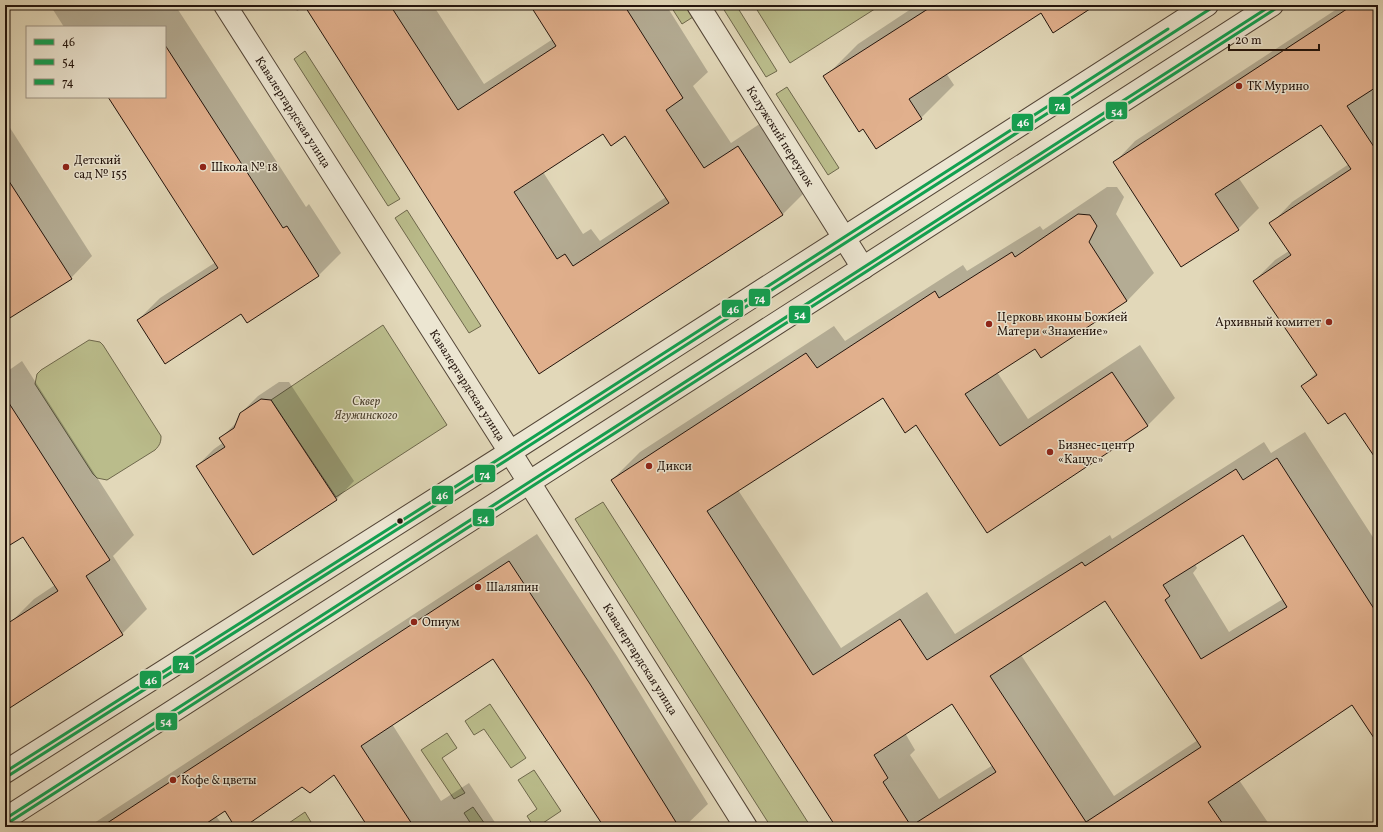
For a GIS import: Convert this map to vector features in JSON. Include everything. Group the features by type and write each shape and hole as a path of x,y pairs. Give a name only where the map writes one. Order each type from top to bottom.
{"street":[{"name":"Кавалергардская улица","path":"225,5 510,452 746,827"},
{"name":"Калужский переулок","path":"698,5 863,268"},
{"path":"5,772 510,452 843,237 1207,5"},
{"path":"5,819 1272,5"}],"green space":[{"path":"670,5 685,5 693,17 682,24"},
{"path":"721,5 736,5 777,71 766,77"},
{"path":"754,5 881,5 790,63"},
{"path":"305,51 400,199 388,206 294,59"},
{"path":"787,87 839,168 828,175 776,94"},
{"path":"407,210 481,326 469,333 395,218"},
{"name":"Сквер Ягужинского","path":"383,325 447,425 336,497 271,400"},
{"path":"89,340 100,342 103,345 161,436 160,443 155,450 107,480 97,478 93,474 35,384 37,374 41,370"},
{"path":"603,502 809,824 804,827 771,827 575,519"},
{"path":"490,704 526,758 511,768 484,729 474,735 465,721"},
{"path":"447,733 457,748 442,758 465,793 454,799 421,750"},
{"path":"534,770 561,811 537,827 534,827 527,816 537,809 518,780"},
{"path":"473,807 487,827 473,827 464,813"},
{"path":"305,812 314,827 283,827"}],"building":[{"path":"304,5 390,5 458,110 556,46 530,5 624,5 683,98 666,110 704,168 738,146 783,215 539,374","holes":["603,134 611,146 625,136 669,203 573,266 565,254 557,259 514,192"]},
{"path":"934,5 1096,5 1053,33 1041,13 909,99 922,119 876,149 863,129 859,132 823,76"},
{"path":"1353,5 1378,5 1378,86 1347,106 1378,153 1378,462 1345,413 1328,424 1301,386 1317,375 1253,281 1291,255 1269,223 1351,169 1321,125 1215,194 1239,230 1181,267 1113,162"},
{"path":"166,47 283,228 287,226 319,276 247,323 241,314 165,364 137,320 218,268 109,98 166,98"},
{"path":"5,175 72,279 5,321"},
{"path":"1078,214 1090,215 1097,226 1089,242 1127,301 1041,358 1035,349 965,394 1000,446 1112,372 1148,426 987,533 916,425 905,433 883,398 707,511 813,675 900,619 927,660 1082,562 1085,566 1236,469 1243,480 1277,458 1378,615 1378,744 1352,705 1208,802 1225,827 836,827 611,480 806,353 817,368 935,291 939,298 1012,252 1015,257","holes":["1243,535 1287,607 1201,659 1165,600 1170,596 1163,585","1105,601 1201,747 1086,822 990,676","952,704 996,772 911,826 883,782 888,778 874,755"]},
{"path":"5,397 110,560 86,576 123,635 5,711 5,625 58,591 23,537 5,548"},
{"path":"261,399 271,400 337,500 253,555 196,466 225,447 219,438 234,428 240,413"},
{"path":"509,561 590,684 679,827 604,827 493,659 361,746 414,827 368,827 334,775 310,793 302,787 244,827 235,827 225,811 201,827 101,827"}],"transit line":[{"name":"46","path":"5,819 1272,5"},
{"name":"74","path":"8,776 513,456 1210,9"},
{"name":"54","path":"8,823 1275,9"},
{"name":"46","path":"5,772 510,452 1168,29"}],"place":[{"name":"ТК Мурино","path":"1239,86"},
{"name":"Детский сад № 155","path":"66,167"},
{"name":"Школа № 18","path":"203,167"},
{"name":"Архивный комитет","path":"1329,322"},
{"name":"Церковь иконы Божией Матери «Знамение»","path":"989,324"},
{"name":"Бизнес-центр «Кацус»","path":"1050,452"},
{"name":"Дикси","path":"649,466"},
{"name":"Шаляпин","path":"478,587"},
{"name":"Опиум","path":"414,622"},
{"name":"Кофе & цветы","path":"173,780"}]}
